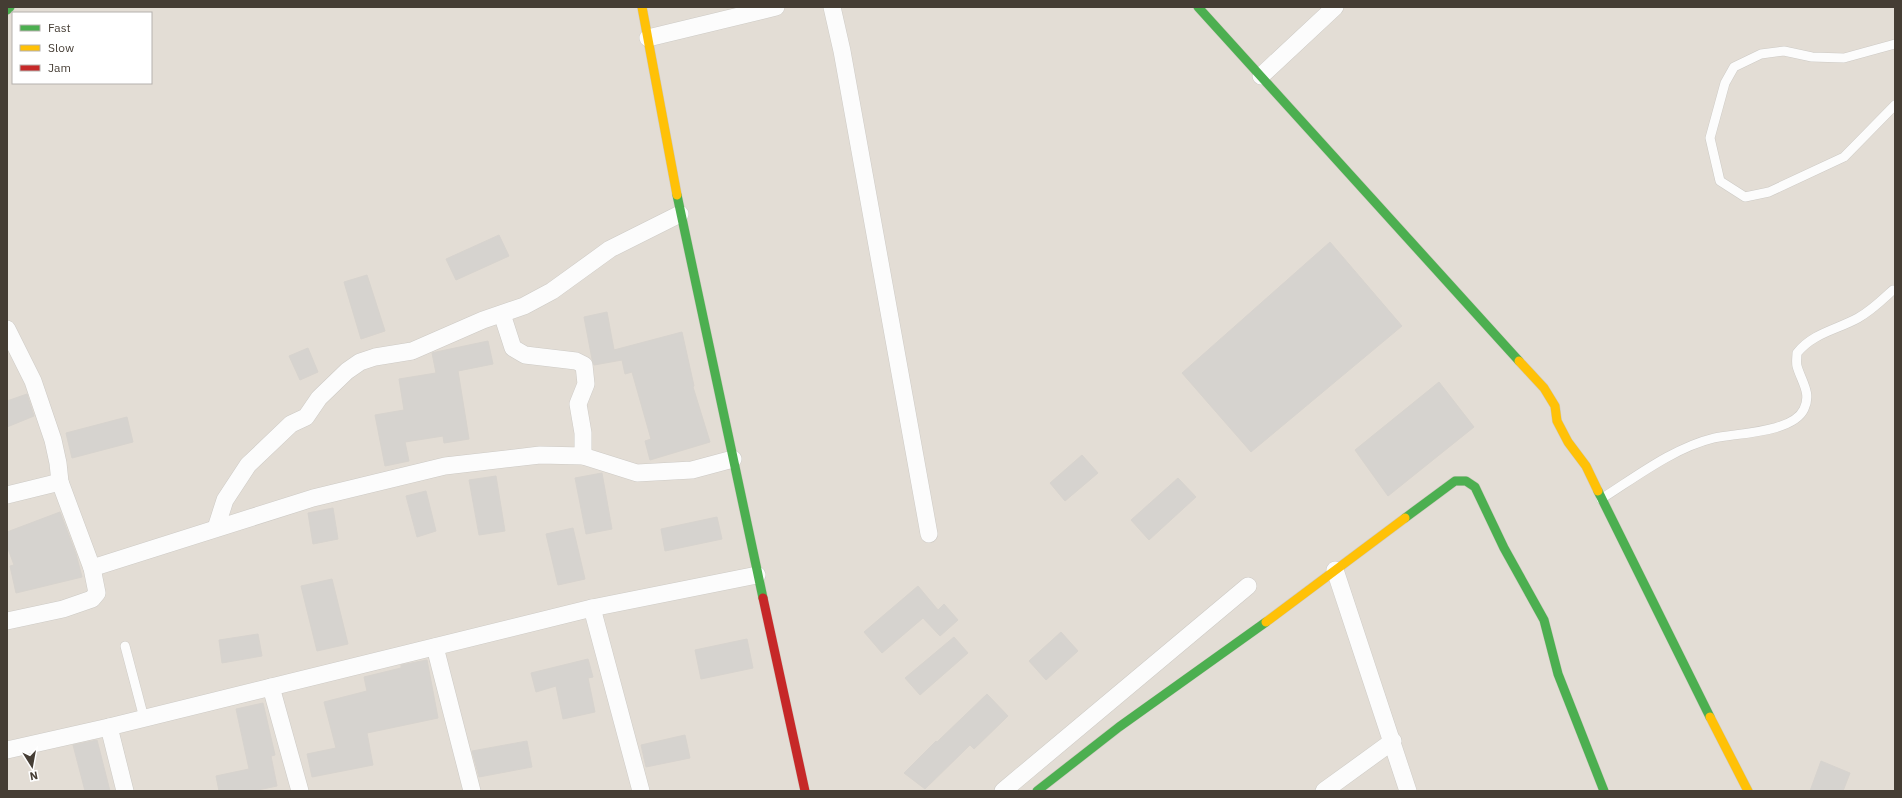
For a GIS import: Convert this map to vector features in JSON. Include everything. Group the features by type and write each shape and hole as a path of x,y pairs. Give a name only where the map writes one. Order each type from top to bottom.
{"main road":[{"path":"7,10 10,7"},
{"path":"642,7 680,214 804,791"},
{"path":"1198,7 1544,388 1554,406 1557,421 1568,442 1586,466 1601,499 1748,791"},
{"path":"1037,791 1119,727 1234,645 1455,481 1465,480 1472,482 1504,548 1544,620 1558,674 1604,791"}],"street":[{"path":"648,38 776,7"},
{"path":"832,7 842,51 929,534"},
{"path":"1261,76 1335,7"},
{"path":"216,528 225,500 248,465 292,424 306,417 319,398 347,371 360,362 375,356 412,350 483,320 524,306 552,291 610,249 680,214"},
{"path":"502,314 513,348 525,355 576,361 584,365 586,384 578,404 583,433 583,456"},
{"path":"7,329 33,381 53,440 60,482 92,568 97,593 92,599 63,609 7,621"},
{"path":"92,568 314,498 445,466 540,454 583,456 637,473 692,470 733,459"},
{"path":"7,495 60,482"},
{"path":"1336,570 1393,741 1408,791"},
{"path":"7,750 109,727 592,608 757,575"},
{"path":"1003,791 1248,586"},
{"path":"592,608 641,791"},
{"path":"435,646 472,791"},
{"path":"271,687 300,791"},
{"path":"109,727 125,791"},
{"path":"1324,791 1393,741"}],"lane":[{"path":"1895,44 1844,58 1812,57 1784,51 1761,54 1734,67 1725,83 1710,138 1720,181 1745,197 1769,192 1844,157 1895,105"},
{"path":"1601,499 1665,459 1692,446 1714,438 1767,430 1783,425 1796,418 1804,410 1807,398 1806,387 1797,366 1797,353 1803,345 1816,336 1858,318 1880,302 1893,290"},
{"path":"125,646 144,718"}],"shaded area":[{"path":"7,7 1895,7 1895,791 7,791"}],"building":[{"path":"499,235 509,256 456,280 446,259"},
{"path":"1330,242 1402,326 1251,452 1182,373"},
{"path":"367,275 385,331 361,339 344,282"},
{"path":"607,312 614,350 682,332 693,387 710,442 650,460 645,441 651,439 632,372 625,374 622,360 594,365 592,359 584,317"},
{"path":"488,341 493,364 458,371 469,439 444,443 443,436 405,442 409,461 385,466 375,415 404,410 399,379 436,373 432,353"},
{"path":"308,348 318,372 300,380 289,356"},
{"path":"1439,382 1474,427 1388,496 1355,450"},
{"path":"27,394 34,416 7,427 7,401"},
{"path":"127,417 133,442 72,458 66,433"},
{"path":"1082,455 1098,473 1065,501 1050,483"},
{"path":"602,473 612,529 586,534 575,478"},
{"path":"496,476 505,531 479,535 469,480"},
{"path":"1178,478 1196,497 1149,540 1131,520"},
{"path":"426,491 436,531 417,537 406,496"},
{"path":"333,508 338,539 313,544 308,513"},
{"path":"60,512 76,554 82,577 16,593 10,566 14,565 7,546 7,532"},
{"path":"717,517 722,539 665,551 661,529"},
{"path":"573,528 585,579 558,585 546,534"},
{"path":"332,579 348,644 317,651 301,586"},
{"path":"918,586 938,610 944,604 958,620 940,636 923,618 882,653 864,632"},
{"path":"1061,632 1078,651 1046,680 1029,661"},
{"path":"258,634 262,656 222,663 219,640"},
{"path":"954,637 968,653 920,695 905,678"},
{"path":"747,639 753,668 701,679 695,650"},
{"path":"588,659 593,677 588,678 595,712 563,719 556,686 536,692 531,673"},
{"path":"427,660 438,718 367,733 373,765 312,777 307,754 336,748 324,702 367,691 364,677 401,668 401,665"},
{"path":"987,694 1008,716 974,749 970,745 925,789 904,773 936,741 937,742"},
{"path":"263,703 275,755 271,756 277,786 253,791 219,791 216,776 249,769 236,709"},
{"path":"685,735 690,758 646,767 641,745"},
{"path":"97,740 110,791 85,791 73,745"},
{"path":"527,741 532,767 479,777 472,751"},
{"path":"1821,761 1850,773 1843,791 1810,791"}],"traffic: fast":[{"path":"7,10 10,7"},
{"path":"1198,7 1519,361"},
{"path":"677,195 763,598"},
{"path":"1405,518 1455,481 1466,481 1475,487 1504,548 1544,620 1558,674 1604,791"},
{"path":"1598,491 1710,717"},
{"path":"1037,791 1119,727 1266,622"}],"traffic: slow":[{"path":"642,7 677,195"},
{"path":"1519,361 1544,388 1555,406 1557,421 1568,442 1586,466 1598,491"},
{"path":"1266,622 1405,518"},
{"path":"1710,717 1748,791"}],"traffic: jam":[{"path":"763,598 805,791"}]}
